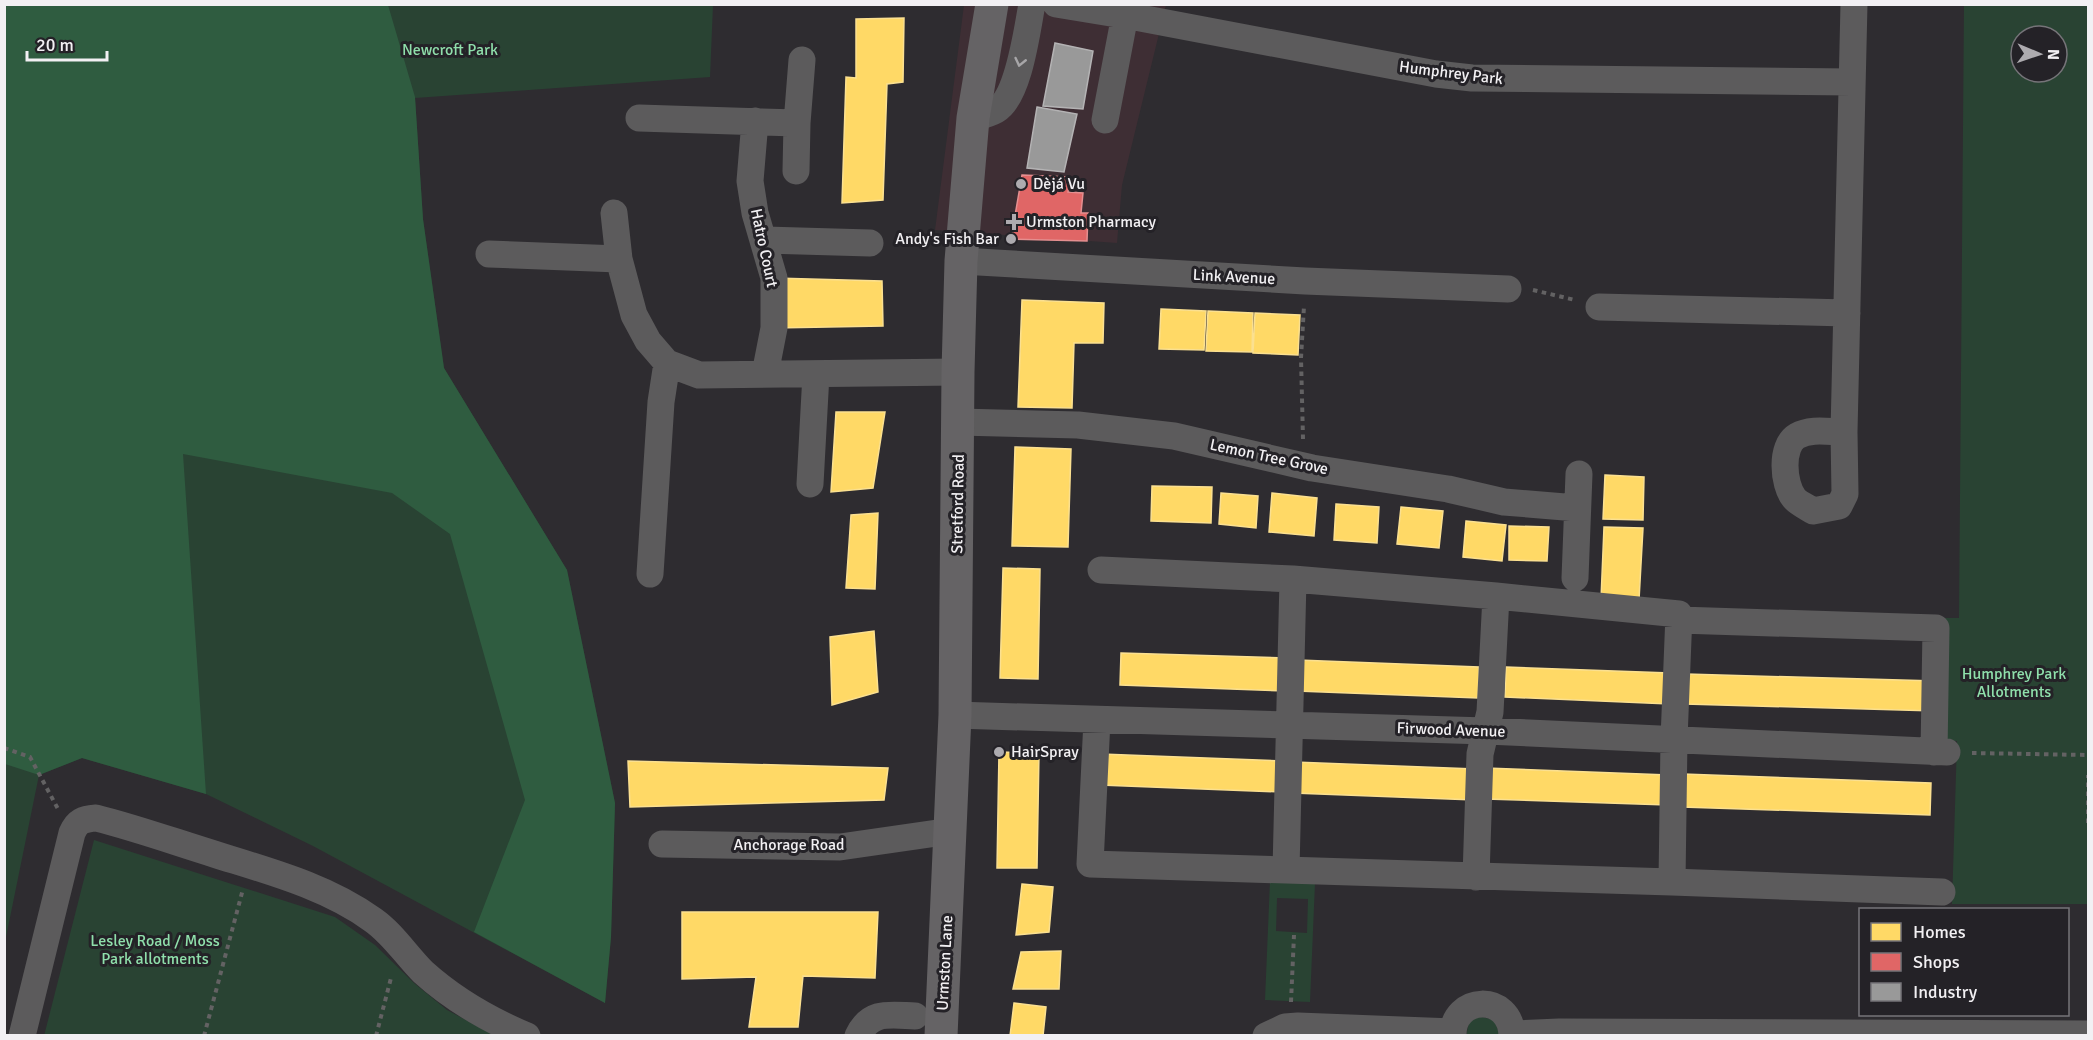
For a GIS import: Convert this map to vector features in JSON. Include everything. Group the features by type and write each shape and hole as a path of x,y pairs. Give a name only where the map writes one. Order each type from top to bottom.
{"main road":[{"name":"Stretford Road","path":"948,891 955,715 961,261 973,118 992,4"},
{"name":"Urmston Lane","path":"942,1035 948,891"}],"street":[{"path":"973,118 996,110 1007,100 1014,85 1032,4"},
{"name":"Humphrey Park","path":"1056,4 1133,12 1436,74 1472,78 1852,82"},
{"path":"1844,432 1854,4"},
{"path":"1105,120 1133,12"},
{"path":"796,171 796,123 802,60"},
{"path":"639,118 796,123"},
{"name":"Hatro Court","path":"754,121 750,180 755,213 765,240 774,278 774,328 765,374"},
{"path":"614,213 619,259 634,315 648,341 667,363 699,375 958,372"},
{"path":"765,240 870,243"},
{"path":"489,254 619,259"},
{"name":"Link Avenue","path":"961,261 1305,281 1508,289"},
{"path":"1599,307 1847,313"},
{"path":"650,574 661,402 667,363"},
{"path":"810,484 816,374"},
{"name":"Lemon Tree Grove","path":"959,422 1078,425 1174,435 1312,468 1448,489 1504,502 1577,508"},
{"path":"1575,578 1579,474"},
{"path":"1101,570 1293,579 1679,614 1672,882"},
{"path":"1286,870 1293,579"},
{"path":"1476,877 1480,754 1490,712 1496,596"},
{"path":"1679,620 1936,628 1940,752"},
{"name":"Firwood Avenue","path":"955,715 1486,731 1940,752"},
{"path":"1098,720 1095,740 1090,864 1942,892"},
{"path":"22,1035 72,833 76,824 85,819 96,818 249,865 302,883 344,901 374,921 423,971 466,1006 508,1028 527,1035"},
{"name":"Anchorage Road","path":"662,844 840,847 951,831"},
{"path":"1266,1035 1291,1026 1453,1034 1455,1022 1461,1013 1478,1004 1489,1004 1506,1014 1511,1023 1513,1035 1559,1032 1947,1028 2088,1034"},
{"path":"858,1035 863,1023 883,1014 915,1016"}],"path":[{"path":"1303,443 1301,358 1305,281"},
{"path":"1508,289 1530,289 1599,307"},
{"path":"4,748 30,757 72,833"},
{"path":"1940,752 2088,755"},
{"path":"2088,775 2088,823"},
{"path":"204,1035 249,865"},
{"path":"1291,1026 1294,935"},
{"path":"376,1035 400,945"}],"shaded area":[{"path":"964,5 1166,5 1122,185 1117,243 935,230"}],"green space":[{"path":"5,4 388,5 415,97 423,219 444,368 567,570 615,803 611,937 605,1003 474,932 525,800 450,534 392,493 183,454 206,794 82,758 39,775 5,764"},
{"name":"Newcroft Park","path":"5,5 713,5 710,77 415,98 423,219 444,368 567,570 615,803 611,937 605,1003 313,846 206,794 82,758 39,775 5,942"},
{"name":"Humphrey Park Allotments","path":"1964,5 2088,5 2088,904 1952,904 1957,741 1938,740 1941,618 1959,618"},
{"name":"Lesley Road / Moss Park allotments","path":"94,840 335,917 375,945 414,983 447,1010 494,1035 44,1036"},
{"path":"1270,881 1315,883 1310,1002 1265,1000","holes":["1277,898 1308,899 1307,933 1276,931"]},
{"path":"1478,1016 1494,1020 1500,1035 1466,1036 1469,1023"}],"building: Homes":[{"path":"904,18 903,82 887,84 883,200 842,203 846,77 856,78 856,19"},
{"path":"774,278 882,281 883,326 774,328"},
{"path":"1022,300 1104,303 1103,343 1074,343 1072,408 1018,407"},
{"path":"1161,309 1206,311 1204,350 1159,349"},
{"path":"1208,311 1253,313 1252,352 1206,351"},
{"path":"1255,313 1300,315 1298,355 1253,353"},
{"path":"836,412 885,412 873,488 831,492"},
{"path":"1015,447 1071,449 1068,547 1012,546"},
{"path":"1605,475 1644,477 1643,520 1603,519"},
{"path":"1152,486 1212,487 1211,523 1151,521"},
{"path":"1221,493 1258,496 1256,528 1219,524"},
{"path":"1272,493 1317,498 1314,536 1269,532"},
{"path":"1336,504 1379,507 1377,543 1334,540"},
{"path":"1401,507 1443,511 1439,548 1397,544"},
{"path":"878,513 875,589 846,588 851,515"},
{"path":"1466,521 1506,525 1502,561 1463,557"},
{"path":"1509,526 1549,527 1547,561 1509,560"},
{"path":"1604,527 1643,528 1639,600 1601,599"},
{"path":"1003,568 1040,569 1038,679 1000,678"},
{"path":"874,631 878,692 832,705 830,637"},
{"path":"1121,653 1286,658 1284,691 1120,685"},
{"path":"1298,660 1479,667 1478,698 1297,691"},
{"path":"1506,667 1670,673 1669,704 1505,697"},
{"path":"1686,674 1936,681 1935,711 1685,704"},
{"path":"999,752 1039,753 1037,868 997,868"},
{"path":"1101,754 1282,761 1281,792 1100,785"},
{"path":"628,761 888,768 884,800 630,807"},
{"path":"1294,762 1475,769 1474,800 1293,793"},
{"path":"1486,768 1668,775 1667,805 1486,799"},
{"path":"1683,774 1931,783 1930,815 1682,807"},
{"path":"1022,884 1053,887 1049,932 1016,935"},
{"path":"682,912 878,912 875,978 803,976 798,1027 749,1027 756,977 682,979"},
{"path":"1061,951 1059,989 1013,989 1021,952"},
{"path":"1014,1003 1046,1007 1043,1036 1010,1036"}],"building: Shops":[{"path":"1022,175 1070,177 1068,192 1083,193 1081,213 1088,213 1087,241 1011,239"}],"building: Industry":[{"path":"1055,43 1093,51 1083,109 1043,106"},
{"path":"1037,107 1077,114 1064,172 1027,168"}],"place":[{"name":"Dèjá Vu","path":"1021,184"},
{"name":"Urmston Pharmacy","path":"1014,222"},
{"name":"Andy's Fish Bar","path":"1011,239"},
{"name":"HairSpray","path":"999,752"}]}
